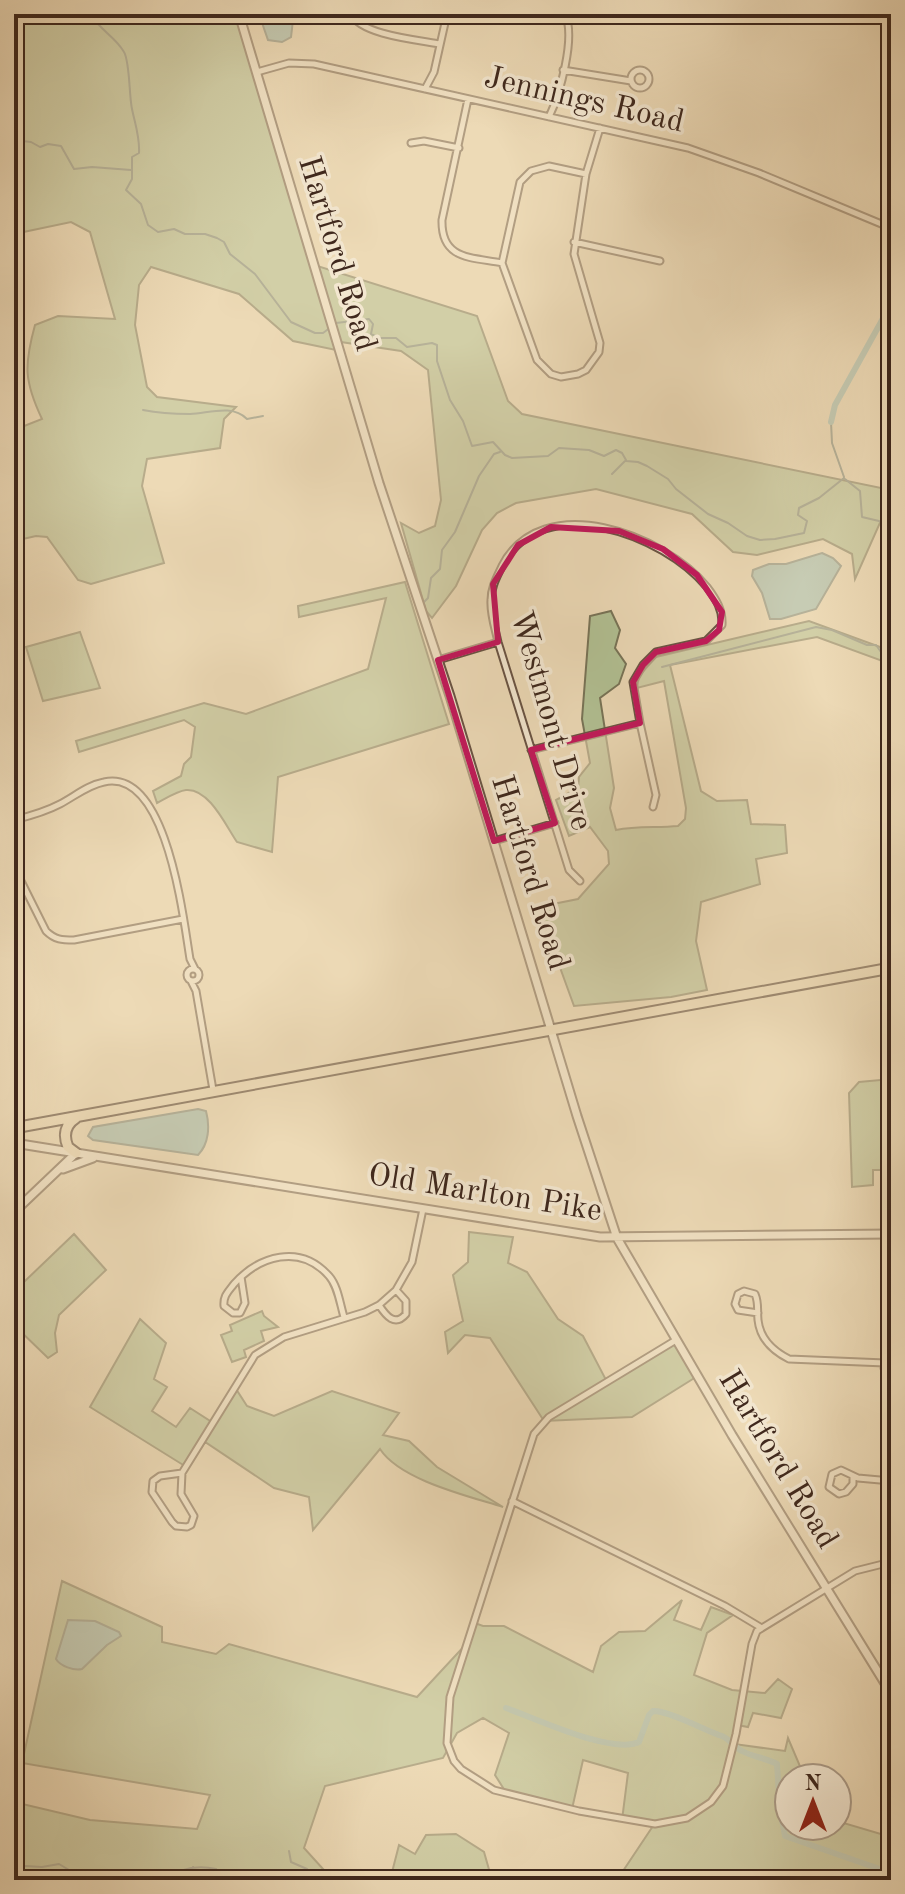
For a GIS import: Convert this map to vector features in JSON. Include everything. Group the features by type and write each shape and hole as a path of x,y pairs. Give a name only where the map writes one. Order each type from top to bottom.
{"highway":[{"path":"14,1128 891,968"},
{"path":"76,1153 68,1147 64,1135 69,1123 80,1116"}],"street":[{"name":"Hartford Road","path":"239,14 388,511 438,660 617,1238 891,1693"},
{"path":"334,14 341,19 352,16 375,30 440,44"},
{"path":"425,89 433,77 447,14"},
{"path":"549,117 555,104 570,33 565,14"},
{"name":"Jennings Road","path":"257,72 289,63 314,64 688,148 742,166 891,228"},
{"path":"563,70 631,81"},
{"path":"468,99 441,232 445,243 459,255 502,263"},
{"path":"586,174 549,166 525,176 520,182 502,263 537,360 551,374 561,377 578,374 593,362 600,343 575,264 574,242 586,174 600,128"},
{"path":"411,143 424,141 459,148"},
{"path":"574,242 660,261"},
{"name":"Westmont Drive","path":"580,881 569,870 498,642 491,610 493,584 505,561 518,545 536,533 563,526 596,527 639,538 663,549 689,568 713,595 722,612 722,625 706,641 656,652 633,682 656,795 653,807"},
{"path":"438,660 498,642"},
{"path":"531,750 640,723"},
{"path":"14,811 15,820 41,813 90,786 106,781 125,781 136,787 145,799 172,859 190,959 191,970 186,976 194,980"},
{"path":"494,841 555,823"},
{"path":"14,867 46,931 61,940 183,919"},
{"path":"191,970 199,973 194,980 213,1091"},
{"name":"Old Marlton Pike","path":"14,1143 579,1235 617,1238 891,1234"},
{"path":"55,1149 59,1160 58,1172"},
{"path":"14,1212 76,1153"},
{"path":"58,1172 80,1162 103,1157"},
{"path":"182,1473 155,1478 151,1487 172,1522 176,1526 187,1527 194,1516 181,1494 182,1473 255,1355 274,1341 379,1305 396,1290 412,1262 423,1209"},
{"path":"241,1277 244,1307 240,1313 233,1313 226,1309 223,1301 225,1295 241,1277 265,1259 284,1257 305,1260 320,1267 332,1278 344,1317"},
{"path":"379,1305 387,1317 393,1320 402,1318 406,1314 406,1301 396,1290"},
{"path":"758,1313 738,1310 735,1304 738,1294 744,1291 755,1294 761,1331 776,1352 789,1359 885,1363"},
{"path":"891,1339 885,1363 891,1396"},
{"path":"676,1340 543,1422 531,1440 454,1679 446,1731 449,1751 461,1769 484,1785 506,1794 644,1823 670,1823 695,1814 711,1802 723,1786 752,1644 760,1627 855,1571 891,1562"},
{"path":"853,1477 853,1484 846,1492 839,1494 829,1487 835,1472 841,1470 853,1477 891,1481"},
{"path":"512,1501 725,1606 760,1627"}],"highlighted area":[{"path":"551,527 619,531 663,549 697,575 722,612 719,630 706,641 656,652 643,665 633,682 640,723 531,750 555,823 494,841 438,660 498,642 493,584 518,545"}],"green space":[{"path":"14,14 235,14 314,265 477,316 508,401 522,414 891,490 891,498 855,579 852,554 823,539 757,555 733,552 692,514 596,489 516,503 497,513 482,530 456,586 432,618 426,611 401,523 419,533 435,526 441,500 428,370 401,351 334,341 336,350 293,341 239,294 151,267 139,285 135,325 147,387 157,397 236,407 224,419 220,448 147,459 142,486 164,563 91,584 78,580 47,537 14,541 14,430 42,419 28,373 35,325 58,316 115,319 90,232 71,222 14,234"},
{"path":"405,582 449,724 278,777 272,852 237,842 216,809 194,791 175,793 157,803 153,791 181,776 184,764 191,757 195,727 184,720 79,752 76,741 204,703 246,714 368,669 386,598 299,617 298,606"},
{"path":"611,611 620,630 615,648 626,664 619,684 600,698 614,788 610,808 616,830 678,826 685,819 686,808 664,681 637,688 639,676 656,657 809,621 891,651 891,674 880,660 817,637 670,665 701,791 717,801 747,800 751,824 785,825 787,853 756,859 760,884 701,902 696,941 707,990 671,997 574,1006 538,907 578,899 609,864 608,851 590,827 569,836 556,800 578,788 579,777 590,763 582,719 590,616"},
{"path":"80,632 100,688 43,701 26,647"},
{"path":"891,1079 891,1189 888,1189 886,1170 873,1170 873,1185 852,1187 849,1093 859,1082"},
{"path":"469,1232 513,1237 508,1263 527,1272 558,1319 583,1336 606,1380 676,1343 696,1377 632,1417 544,1421 490,1338 465,1335 448,1353 445,1332 463,1321 453,1275 468,1262"},
{"path":"74,1234 106,1270 59,1315 55,1333 57,1352 48,1358 14,1325 14,1274 25,1281"},
{"path":"262,1311 278,1327 261,1331 264,1341 244,1350 246,1357 232,1362 221,1335 232,1331 230,1325"},
{"path":"140,1319 166,1343 154,1379 167,1387 152,1411 176,1427 190,1408 215,1424 236,1389 247,1406 274,1416 332,1391 399,1413 383,1435 409,1441 437,1467 503,1507 418,1478 403,1470 380,1449 313,1530 309,1497 274,1488 205,1442 188,1468 90,1407"},
{"path":"62,1581 162,1627 162,1642 216,1654 229,1644 417,1697 469,1641 475,1623 504,1626 593,1672 601,1646 619,1632 645,1631 682,1600 674,1620 701,1630 711,1607 733,1615 707,1633 694,1675 732,1690 765,1693 778,1679 792,1689 781,1718 753,1713 748,1727 737,1725 734,1744 785,1751 788,1738 798,1762 773,1762 773,1842 853,1842 853,1826 891,1837 891,1880 617,1880 653,1826 622,1820 628,1773 583,1760 572,1809 507,1794 495,1775 509,1733 483,1718 457,1733 443,1758 325,1786 304,1848 333,1880 14,1880 14,1802 90,1820 197,1829 210,1795 22,1763"},
{"path":"456,1834 484,1852 492,1880 390,1880 399,1845 415,1854 426,1835"}],"water":[{"path":"259,14 290,14 293,20 291,37 282,42 268,40"},
{"path":"822,553 841,566 816,609 770,619 762,593 752,576 753,570"},
{"path":"198,1109 206,1111 208,1129 198,1155 93,1140 88,1136 93,1127"},
{"path":"68,1620 95,1621 119,1632 121,1636 82,1669 71,1669 56,1659"}],"waterway":[{"path":"91,14 126,57 139,147 139,153 132,157 132,179 126,190 141,204 148,225 158,232 174,229 185,234 205,234 217,238 224,242 230,254 255,274 291,322 315,333 323,333 331,327"},
{"path":"14,140 31,142 40,147 48,144 61,146 74,169 131,170"},
{"path":"831,422 835,405 891,304"},
{"path":"336,323 369,319 373,324 371,334 379,338 396,338 407,347 437,345 437,361 450,400 463,421 472,446 493,442 512,458 548,456 559,448 589,450 604,456 616,450 626,460"},
{"path":"143,410 190,414 220,410 235,412 247,419 263,416"},
{"path":"831,422 832,443 844,477"},
{"path":"423,603 428,598 431,578 440,569 442,550 455,532 479,476 494,454 500,452"},
{"path":"612,474 625,461"},
{"path":"626,461 647,466 668,479 708,514 760,540 804,533 807,521 798,515 799,508 819,498 844,478"},
{"path":"845,479 860,491 862,517 879,521 891,531"},
{"path":"662,667 816,627 832,630 867,645 876,645 891,657"},
{"path":"506,1708 573,1734 611,1744 639,1742 653,1711 677,1717 722,1736 742,1751 777,1764 785,1836 891,1873"},
{"path":"289,1851 291,1862 307,1869 313,1880"},
{"path":"25,1866 59,1864 102,1880"},
{"path":"188,1880 193,1867"},
{"path":"165,1880 183,1870 202,1867 216,1869 225,1880"}]}
